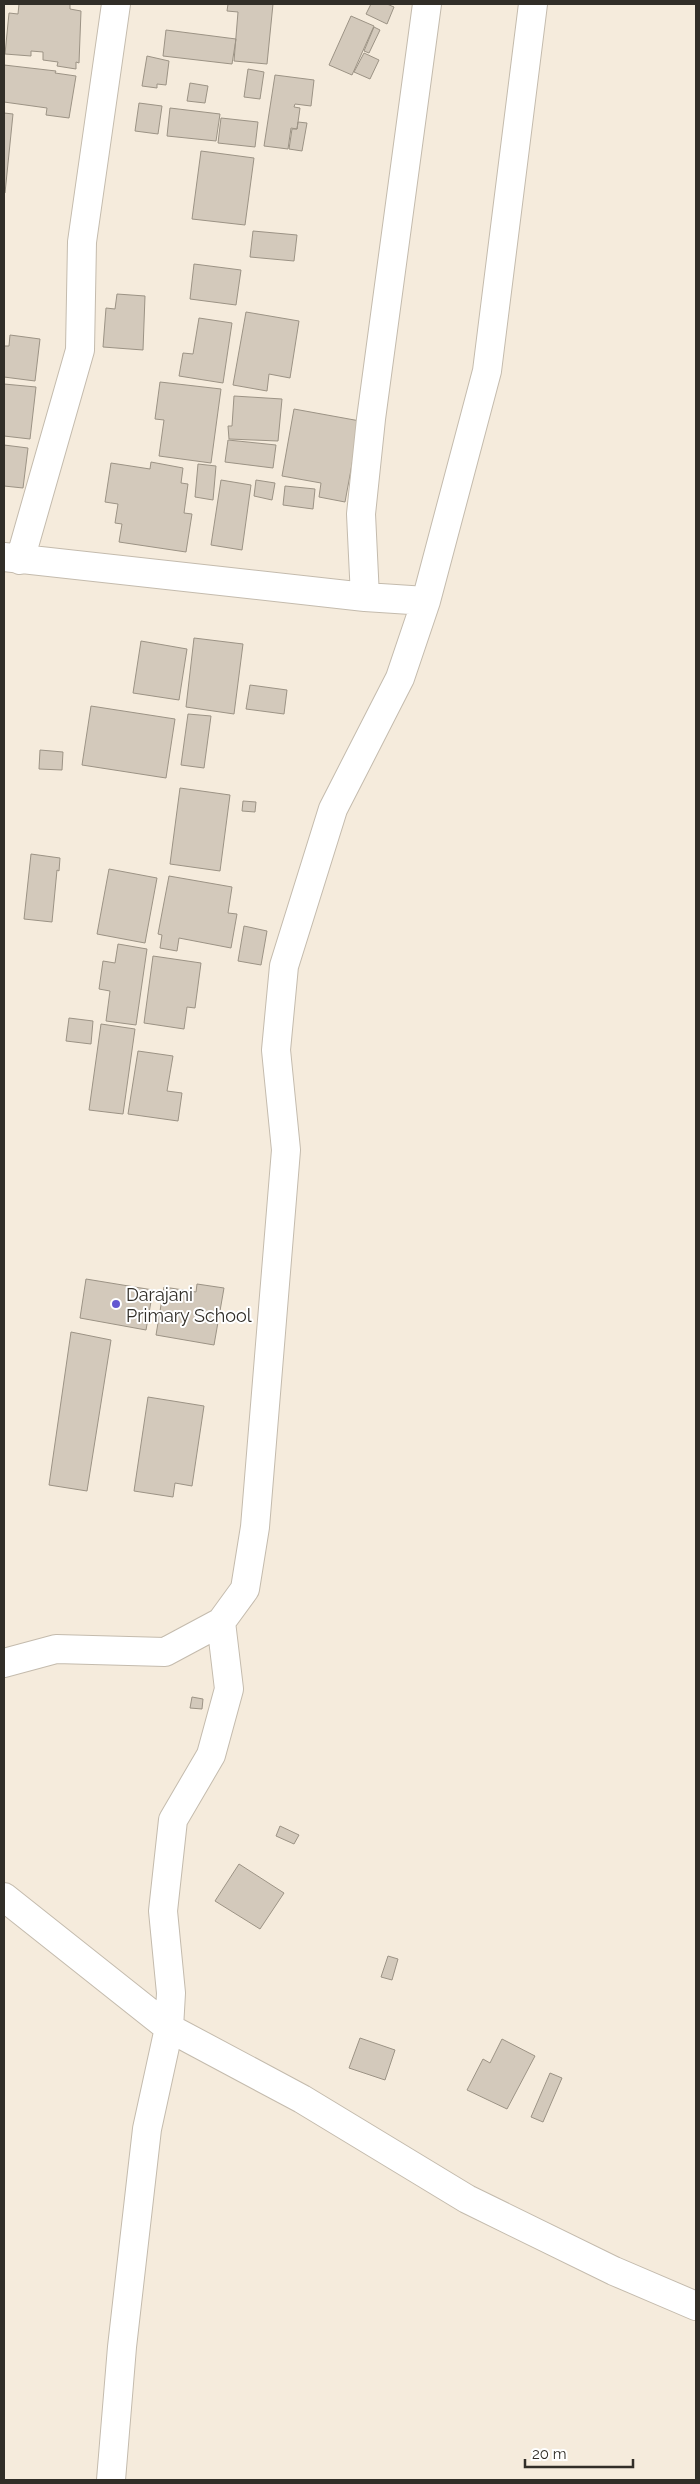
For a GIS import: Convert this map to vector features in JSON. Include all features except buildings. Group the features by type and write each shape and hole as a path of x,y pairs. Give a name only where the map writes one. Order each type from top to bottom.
{"street":[{"path":"116,4 82,242 80,350 12,559 365,597 426,600"},
{"path":"365,597 361,514 370,419 427,4"},
{"path":"4,1663 56,1649 165,1652 220,1622 245,1589 255,1527 286,1150 276,1050 284,966 334,809 400,678 426,600 487,371 533,4"},
{"path":"111,2480 122,2347 147,2129 169,2028 171,1993 163,1911 173,1820 211,1755 229,1689 220,1622"},
{"path":"4,1897 169,2028 302,2099 468,2199 614,2271 696,2306"}],"place":[{"name":"Darajani Primary School","path":"116,1304"}]}
